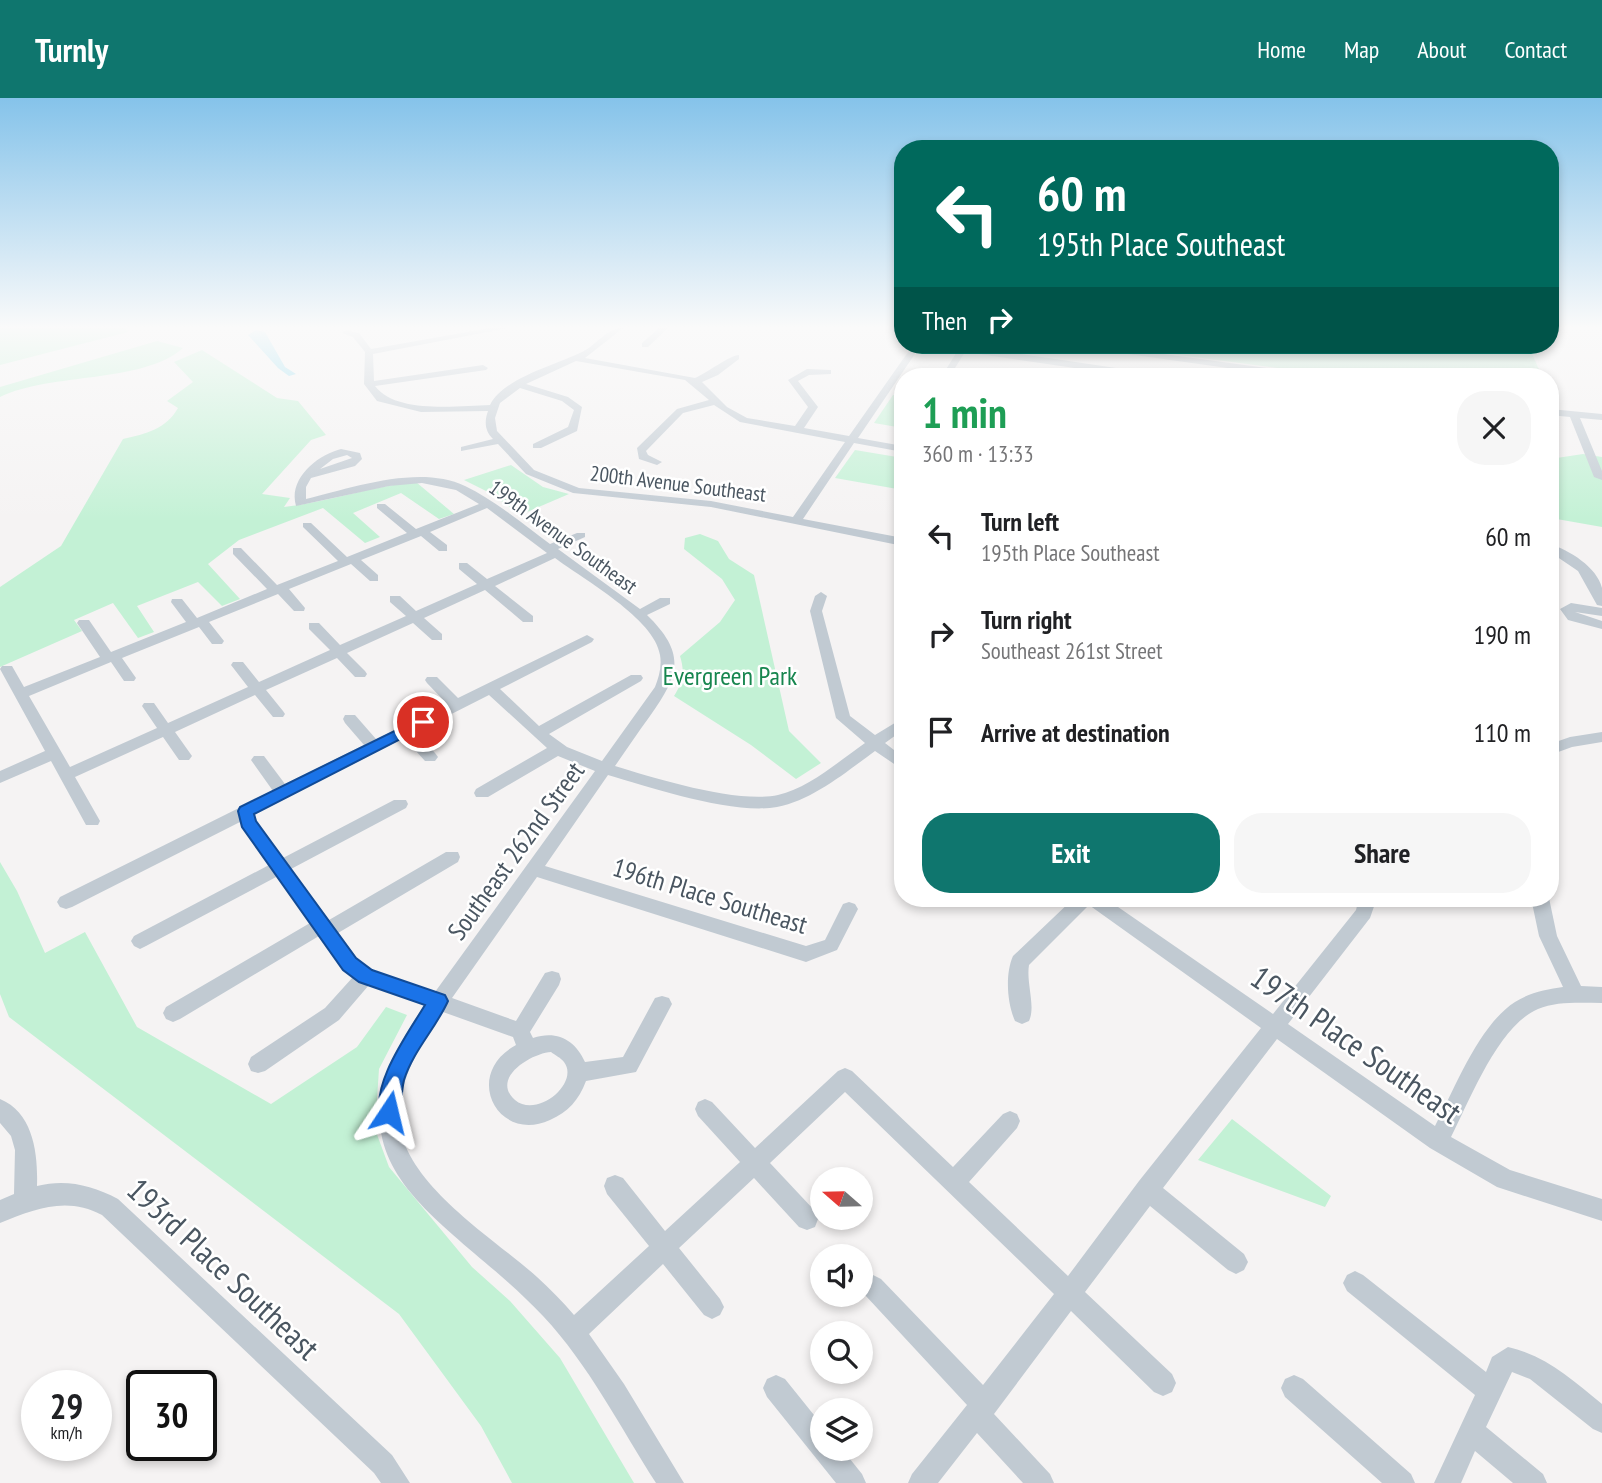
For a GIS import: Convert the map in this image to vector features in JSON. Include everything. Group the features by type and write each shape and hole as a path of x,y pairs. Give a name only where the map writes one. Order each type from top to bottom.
{"street":[{"path":"375,393 380,399 405,407 493,408"},
{"path":"465,449 498,441 492,432 493,408 508,393"},
{"path":"537,446 573,429 579,409 565,399 545,393"},
{"path":"707,393 724,409 744,420 894,447"},
{"path":"797,430 813,407 802,393"},
{"path":"796,520 884,393"},
{"path":"657,461 643,457 641,450 680,411 716,401"},
{"path":"1559,411 1602,418"},
{"path":"1570,413 1599,478"},
{"name":"200th Avenue Southeast","path":"498,441 537,477 577,491 697,502 894,540"},
{"name":"199th Avenue Southeast","path":"307,476 300,487 300,504 389,483 422,480 459,487 488,504 639,614 657,632 667,648"},
{"path":"21,694 488,504"},
{"path":"382,506 443,548"},
{"path":"307,525 374,578"},
{"path":"66,775 486,585 581,535"},
{"path":"237,551 299,608"},
{"path":"1559,552 1590,576 1602,603"},
{"path":"463,566 528,619"},
{"path":"821,596 816,611 841,712 848,724 894,759"},
{"path":"395,599 437,637"},
{"path":"639,614 665,601"},
{"path":"177,602 217,641"},
{"path":"1602,612 1571,607 1566,609 1578,620 1602,625"},
{"path":"84,623 129,678"},
{"path":"314,626 360,674"},
{"path":"66,902 587,639"},
{"name":"Southeast 262nd Street","path":"667,648 669,667 662,688 418,1031 394,1080 389,1112 392,1140 405,1170 424,1193 471,1238 531,1286 573,1332 671,1483"},
{"path":"238,665 278,714"},
{"path":"7,669 92,821"},
{"path":"540,732 636,678"},
{"path":"432,680 457,705"},
{"path":"490,688 558,749 606,768 724,800 752,803 774,802 799,792 894,729"},
{"path":"149,706 184,756"},
{"path":"349,719 374,747"},
{"path":"406,730 430,757"},
{"path":"1559,747 1602,737"},
{"path":"482,793 558,749"},
{"path":"0,777 54,753"},
{"path":"259,760 283,793"},
{"path":"140,941 400,804"},
{"path":"246,811 248,822 350,964 366,976 439,1001 524,1039 562,1046 574,1058 578,1073 567,1099 550,1111 531,1115 513,1111 502,1099 499,1083 524,1039 552,979"},
{"path":"173,1013 452,857"},
{"name":"196th Place Southeast","path":"533,869 806,954 831,945 849,909"},
{"path":"1022,1015 1017,979 1020,962 1076,907"},
{"name":"197th Place Southeast","path":"1105,907 1438,1141 1505,1179 1602,1210"},
{"path":"921,1483 981,1410 1147,1189 1364,913 1366,907"},
{"path":"1542,907 1548,936 1575,994"},
{"path":"258,1064 332,1014 366,976"},
{"path":"1438,1141 1496,1034 1510,1016 1537,1001 1575,994 1602,995"},
{"path":"578,1073 628,1065 662,1004"},
{"path":"573,1332 845,1078 1163,1383"},
{"path":"0,1109 22,1131 26,1152 25,1201"},
{"path":"705,1109 807,1219"},
{"path":"954,1182 1010,1121"},
{"path":"615,1186 712,1307"},
{"path":"1147,1189 1236,1262"},
{"name":"193rd Place Southeast","path":"0,1212 25,1201 70,1193 93,1196 110,1207 383,1464 397,1483"},
{"path":"1355,1283 1490,1391"},
{"path":"873,1287 1041,1483"},
{"path":"1447,1483 1504,1362 1520,1362 1539,1370 1602,1420"},
{"path":"776,1388 810,1430"},
{"path":"1294,1388 1402,1483"},
{"path":"1471,1431 1534,1483"},
{"path":"835,1461 853,1483"}],"green space":[{"path":"178,393 269,393 277,398 298,401 326,435 311,440 262,494 290,498 284,507 416,482 454,514 439,519 401,493 353,513 380,537 365,543 323,508 239,540 208,564 240,599 222,606 198,582 137,606 154,632 138,638 113,603 74,620 82,631 0,667 0,587 61,546 123,439 155,430 173,415 178,408 167,401"},
{"path":"893,395 894,395 894,426 874,423"},
{"path":"855,450 894,456 894,488 835,478"},
{"path":"1583,454 1602,457 1602,527 1559,519 1559,458"},
{"path":"511,465 543,487 569,494 520,515 492,494 464,480"},
{"name":"Evergreen Park","path":"700,534 718,541 729,559 754,575 789,731 821,763 796,779 751,745 674,696 682,677 680,656 720,622 735,600 722,579 684,549 685,538"},
{"path":"0,862 17,891 45,953 85,932 137,1027 271,1104 357,1047 386,1007 407,1015 379,1069 375,1129 389,1167 472,1267 510,1301 560,1358 634,1483 512,1483 481,1426 399,1314 9,1017 0,994"},
{"path":"1232,1119 1331,1196 1325,1207 1198,1160"}],"route":[{"path":"389,1112 394,1080 404,1057 439,1001 366,976 350,964 248,822 246,811 423,722"}]}
